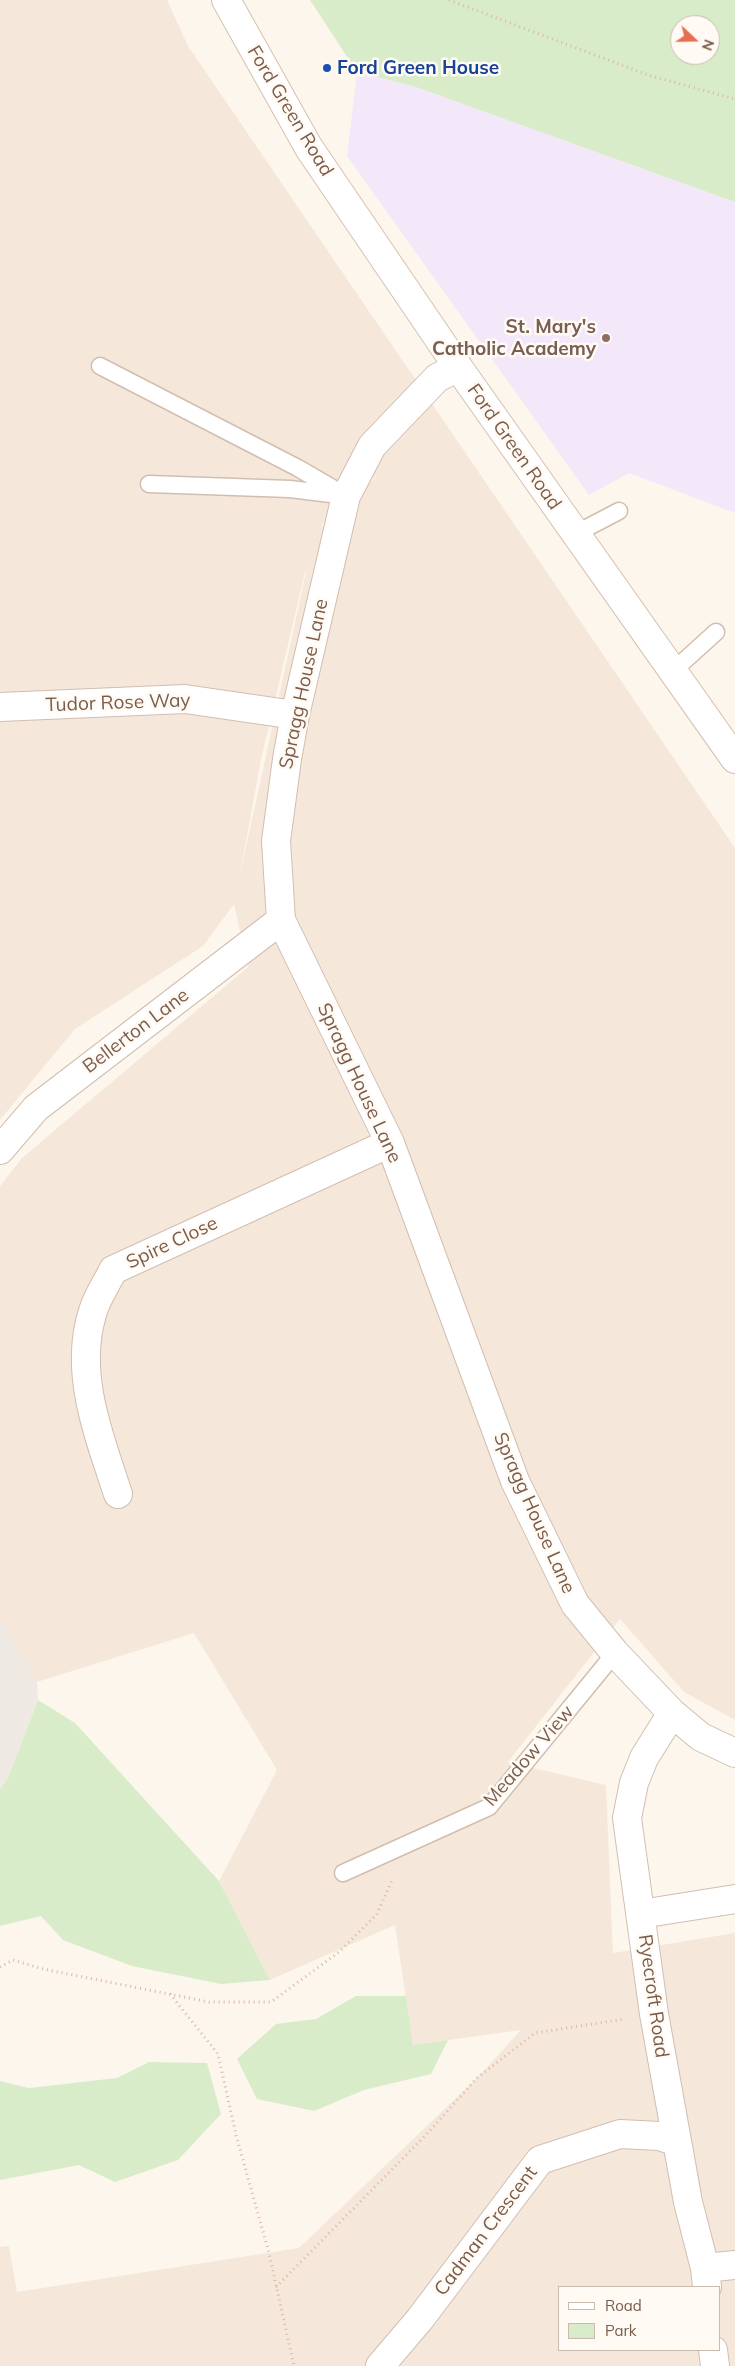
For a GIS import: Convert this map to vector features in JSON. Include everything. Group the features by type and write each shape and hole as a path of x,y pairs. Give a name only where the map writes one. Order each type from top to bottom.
{"street":[{"name":"Ford Green Road","path":"226,0 309,148 458,368 735,759"},
{"name":"Spragg House Lane","path":"458,368 437,378 372,446 346,496 295,715 276,841 281,920 390,1143 515,1482 575,1604 615,1653 672,1713 701,1737 735,1753"},
{"name":"Tudor Rose Way","path":"0,708 185,699 295,715"},
{"name":"Bellerton Lane","path":"0,1150 36,1108 281,920"},
{"name":"Spire Close","path":"118,1494 94,1422 84,1357 93,1310 113,1270 390,1143"},
{"name":"Ryecroft Road","path":"672,1713 644,1758 634,1783 627,1818 654,2014 688,2202 706,2278"},
{"path":"641,1914 735,1899"},
{"name":"Cadman Crescent","path":"380,2366 420,2319 540,2160 620,2134 660,2136 677,2142"},
{"path":"706,2278 735,2265"},
{"path":"714,2351 715,2366"}],"lane":[{"path":"100,366 298,468 346,496"},
{"path":"149,484 290,489 346,496"},
{"path":"575,534 618,510"},
{"path":"673,671 716,632"},
{"name":"Meadow View","path":"343,1873 489,1807 615,1653"}],"path":[{"path":"449,0 648,75 735,99"},
{"path":"0,1967 14,1960 43,1969 209,2002 272,2002 339,1952 377,1914 409,1844"},
{"path":"170,1994 218,2054 236,2135 269,2253 294,2366"},
{"path":"276,2288 425,2136 477,2078 535,2033 654,2014"}],"shaded area":[{"path":"0,0 167,0 188,46 735,848 735,1720 684,1692 620,1619 508,1762 606,1785 613,1953 735,1933 735,2366 0,2366 0,2247 9,2246 17,2292 299,2248 477,2078 521,2030 413,2045 395,1925 270,1980 219,1881 277,1770 194,1633 37,1682 0,1620 0,1186 22,1158 248,967 234,904 203,946 75,1029 0,1120","holes":["378,475 318,530 346,496","306,572 239,879 261,760"]},
{"name":"St. Mary's Catholic Academy","path":"357,72 413,86 735,202 735,513 629,473 589,495 347,156"},
{"path":"0,1620 37,1682 38,1700 8,1778 0,1789"}],"green space":[{"path":"310,0 735,0 735,202 413,86 357,72"},
{"path":"38,1700 75,1723 219,1881 270,1980 221,1984 132,1966 63,1940 41,1916 0,1926 0,1789 8,1778"},
{"path":"356,1996 406,1996 413,2045 448,2040 431,2074 364,2090 314,2111 257,2099 237,2059 276,2024 316,2019"},
{"path":"149,2062 207,2063 221,2114 178,2160 115,2182 79,2165 0,2180 0,2081 29,2088 117,2078"}],"place":[{"name":"Ford Green House","path":"327,68"},
{"name":"St. Mary's Catholic Academy","path":"606,338"}]}
